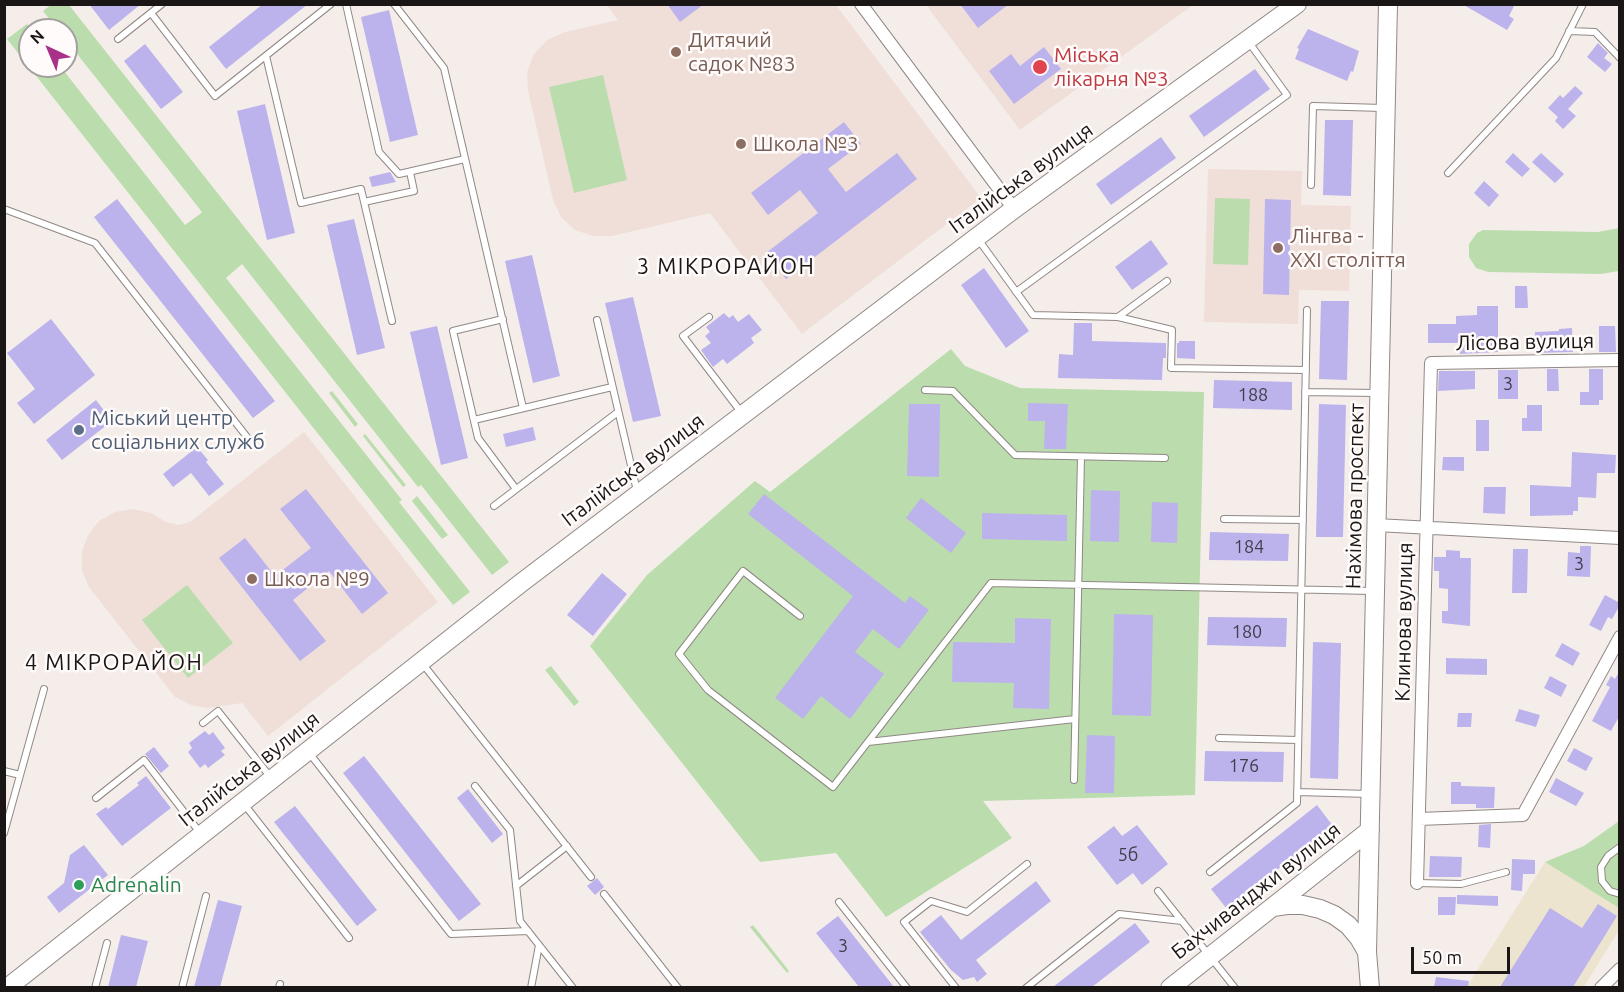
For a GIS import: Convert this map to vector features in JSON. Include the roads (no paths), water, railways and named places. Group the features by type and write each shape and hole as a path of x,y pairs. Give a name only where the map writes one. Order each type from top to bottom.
{"street":[{"path":"861,4 1014,209"},
{"name":"Італійська вулиця","path":"7,987 638,495 1014,209 1297,4"},
{"name":"Нахімова проспект","path":"1370,987 1367,952 1388,4"},
{"name":"Лісова вулиця","path":"1431,363 1620,360"},
{"name":"Клинова вулиця","path":"1417,883 1431,363"},
{"path":"1376,525 1620,538"},
{"path":"1419,819 1523,815 1620,637"},
{"name":"Бахчиванджи вулиця","path":"1170,987 1370,830"},
{"path":"1271,908 1304,905 1334,915 1348,925 1367,952"},
{"path":"1601,987 1620,969"}],"lane":[{"path":"118,39 162,4"},
{"path":"151,13 215,96 331,4"},
{"path":"346,4 379,152 399,174 465,159"},
{"path":"394,4 444,68 523,408"},
{"path":"1448,173 1556,58 1583,4"},
{"path":"1569,31 1594,32 1620,57"},
{"path":"1016,292 1287,95 1248,40"},
{"path":"266,56 301,203 361,189 392,321"},
{"path":"1311,186 1313,106 1386,108"},
{"path":"364,202 414,191 410,172"},
{"path":"4,208 95,243 247,437"},
{"path":"977,237 1033,315 1118,317 1172,330 1171,368 1306,370"},
{"path":"1118,317 1167,281"},
{"path":"1210,872 1297,803 1307,310"},
{"path":"709,317 683,336 743,415"},
{"path":"503,320 453,331 478,438 516,489"},
{"path":"597,320 638,495"},
{"path":"474,420 612,387"},
{"path":"925,390 953,391 1015,455 1165,458"},
{"path":"1305,392 1379,393"},
{"path":"494,506 618,412"},
{"path":"1074,780 1081,457"},
{"path":"1224,519 1303,520"},
{"path":"800,616 743,571 679,654 708,690 833,787 991,584 1375,591"},
{"path":"421,662 591,877"},
{"path":"4,833 44,688"},
{"path":"203,723 218,711 272,779"},
{"path":"868,742 1075,719"},
{"path":"1219,738 1298,740"},
{"path":"308,751 452,934 528,931"},
{"path":"96,798 144,760 201,835"},
{"path":"4,771 20,775"},
{"path":"475,786 510,830 520,921 573,987"},
{"path":"1297,792 1370,794"},
{"path":"242,802 349,938"},
{"path":"516,886 567,846"},
{"path":"1620,847 1608,856 1601,867 1602,881 1610,891 1620,894"},
{"path":"956,987 904,922 931,900 967,912 1027,864"},
{"path":"1417,883 1461,884 1506,872"},
{"path":"1158,891 1235,987"},
{"path":"604,894 678,987"},
{"path":"182,987 206,896"},
{"path":"839,902 907,987"},
{"path":"1026,987 1119,914 1182,921"},
{"path":"95,987 107,943"},
{"path":"531,987 539,945"}],"place":[{"name":"Дитячий садок №83","path":"676,52"},
{"name":"Міська лікарня №3","path":"1040,67"},
{"name":"Школа №3","path":"741,144"},
{"name":"Лінгва - XXI століття","path":"1278,248"},
{"name":"Міський центр соціальних служб","path":"79,430"},
{"name":"Школа №9","path":"252,579"},
{"name":"Adrenalin","path":"79,885"}],"district":[{"name":"3 МІКРОРАЙОН","path":"726,267"},
{"name":"4 МІКРОРАЙОН","path":"114,663"}]}
